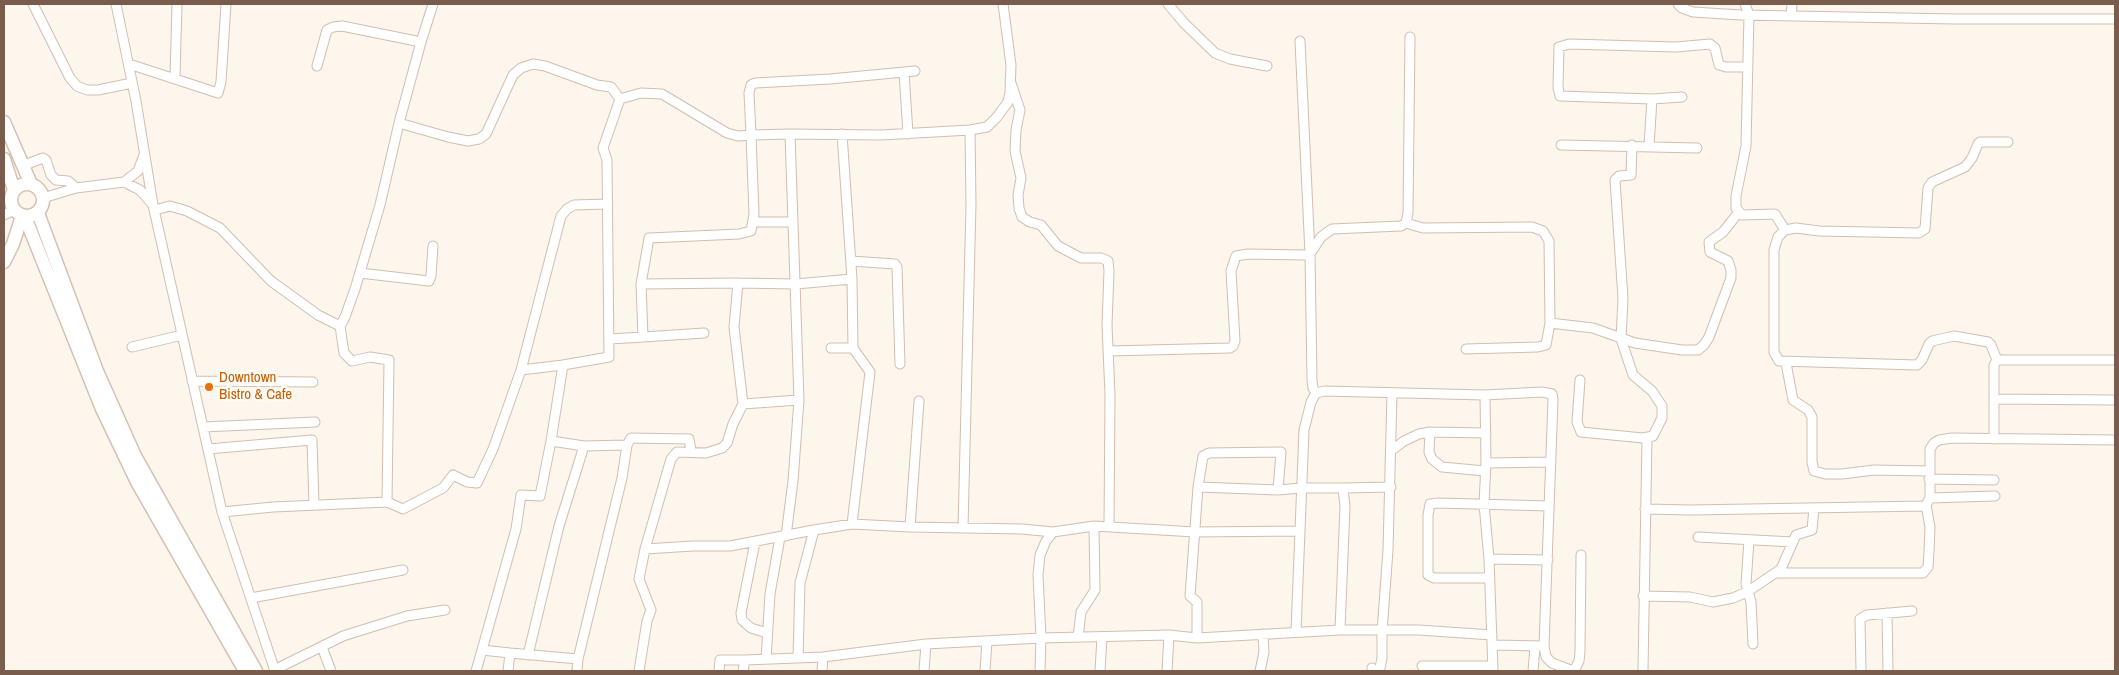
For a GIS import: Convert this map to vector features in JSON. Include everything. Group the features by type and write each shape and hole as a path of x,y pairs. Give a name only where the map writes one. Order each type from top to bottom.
{"street":[{"path":"33,4 66,70 77,86 87,90 98,90 132,83"},
{"path":"116,4 129,64 154,208 222,512 275,671 343,636 407,616 445,610"},
{"path":"175,77 177,4"},
{"path":"129,64 175,77 218,93 222,82 226,4"},
{"path":"386,502 389,360 370,357 352,361 344,353 340,326 345,317 360,273 380,205 420,42 433,4"},
{"path":"521,370 609,357 607,160 603,148 620,99 632,94 662,94 727,133 738,136 908,134 987,127 1008,102 1011,65 1003,4"},
{"path":"1168,4 1184,23 1215,53 1230,59 1267,66"},
{"path":"1678,4 1682,8 1693,12 1750,15 1955,19 2115,18"},
{"path":"1745,4 1750,15 1746,146 1736,196 1736,208 1747,216 1775,214 1785,230"},
{"path":"1790,16 1792,4"},
{"path":"317,66 327,30 333,26 342,26 420,42"},
{"path":"1406,223 1408,213 1410,37"},
{"path":"1300,41 1310,254 1312,380 1316,393"},
{"path":"1682,97 1652,99 1560,96 1558,88 1559,47 1569,44 1676,47 1710,44 1715,48 1719,65 1747,67"},
{"path":"399,123 448,137 468,141 479,140 486,134 513,75 521,68 533,64 546,66 597,85 611,88 620,99"},
{"path":"643,337 641,284 650,238 739,234 751,231 753,222 749,93 751,85 755,83 830,79 915,71"},
{"path":"904,72 908,134"},
{"path":"1010,80 1020,110 1016,130 1015,151 1022,178 1018,195 1022,218 1041,225 1048,231 1053,242 1073,254 1081,258 1101,258 1108,261 1109,526"},
{"path":"1649,146 1652,99"},
{"path":"4,122 31,184 39,189 43,198 41,209 21,214"},
{"path":"963,528 971,204 970,130"},
{"path":"766,659 770,594 793,481 799,400 790,134"},
{"path":"842,134 852,279 853,348 870,372 852,524"},
{"path":"1997,360 1988,342 1954,336 1932,341 1922,360 1917,365 1786,363 1779,361 1774,352 1774,250 1778,237 1785,230 1796,228 1819,231 1919,233 1925,229 1928,188 1932,182 1965,167 1980,142 2008,142"},
{"path":"1561,145 1632,145 1697,148"},
{"path":"1580,380 1577,422 1581,432 1647,438 1653,436 1662,418 1662,406 1652,390 1633,374 1621,339 1623,298 1615,180 1619,176 1631,175 1632,145"},
{"path":"43,198 76,188 124,182 138,171 144,154"},
{"path":"22,166 43,158 46,160 50,175 56,180 68,181 76,188"},
{"path":"4,159 14,190 11,200 21,214 97,371 135,456 245,671"},
{"path":"124,182 140,190 154,208"},
{"path":"14,190 22,185 31,184"},
{"path":"222,512 273,507 386,502 403,509 443,488 453,475 467,482 477,483 493,449 521,370 561,216 566,209 574,205 606,204"},
{"path":"154,208 170,206 187,211 220,228 271,281 318,315 340,326"},
{"path":"1550,323 1593,328 1635,343 1694,351 1704,345 1725,296 1731,270 1728,262 1710,252 1708,244 1710,239 1727,228 1739,212"},
{"path":"4,262 13,244 21,214"},
{"path":"753,222 793,222"},
{"path":"1310,254 1321,237 1332,229 1401,226 1406,223 1423,228 1532,227 1543,231 1549,241 1550,250 1550,323 1547,343 1542,346 1466,349"},
{"path":"360,273 428,281 431,276 433,246"},
{"path":"1109,351 1230,348 1234,346 1235,341 1231,271 1236,256 1248,254 1310,254"},
{"path":"851,261 896,264 900,364"},
{"path":"641,284 796,284 852,279"},
{"path":"639,671 647,621 651,610 639,579 645,549 671,459 677,452 706,452 722,448 727,443 733,424 743,404 734,327 738,283"},
{"path":"610,340 704,333"},
{"path":"132,347 182,335"},
{"path":"831,348 853,348"},
{"path":"1997,360 2115,360"},
{"path":"1994,439 1994,365 1997,360"},
{"path":"1786,363 1793,400 1811,413 1812,462 1814,471 1825,474 1842,474 1874,470 1994,480"},
{"path":"476,671 516,530 520,495 540,496 563,365"},
{"path":"192,381 313,382"},
{"path":"1296,632 1304,430 1311,402 1316,393 1325,391 1485,395 1542,392 1552,394 1554,407 1548,560 1539,646 1533,671"},
{"path":"1375,669 1382,658 1391,487 1392,392"},
{"path":"1422,666 1493,668 1489,578 1490,559 1484,504 1486,467 1485,395"},
{"path":"1994,398 2115,400"},
{"path":"743,404 799,400"},
{"path":"910,528 919,401"},
{"path":"203,427 315,422"},
{"path":"1391,451 1413,435 1430,432 1486,433"},
{"path":"1430,432 1429,452 1432,458 1442,467 1486,467 1551,462"},
{"path":"577,671 578,659 622,478 627,444 631,438 689,439 691,451"},
{"path":"1643,671 1647,438"},
{"path":"1776,573 1923,573 1928,567 1929,552 1930,449 1939,440 1952,438 2115,440"},
{"path":"208,449 312,440 314,505"},
{"path":"551,441 584,446 627,444"},
{"path":"528,655 559,526 584,446"},
{"path":"1198,638 1198,602 1190,596 1198,487 1203,456 1209,453 1281,452 1278,490"},
{"path":"1198,487 1278,490 1391,487"},
{"path":"1340,630 1345,506 1343,488"},
{"path":"1645,509 1814,508 1995,496"},
{"path":"1489,578 1434,578 1428,575 1428,515 1430,504 1438,502 1549,506"},
{"path":"1643,596 1690,597 1714,602 1733,598 1748,592 1784,566 1798,533 1812,530 1814,508"},
{"path":"645,549 730,546 852,524 910,528 1022,529 1054,532 1094,526 1195,532 1300,531"},
{"path":"1078,637 1080,612 1095,590 1094,526"},
{"path":"798,658 800,583 814,530"},
{"path":"1040,671 1042,638 1038,575 1040,555 1046,541 1054,532"},
{"path":"1698,537 1793,542"},
{"path":"1749,540 1746,578 1751,602 1753,644"},
{"path":"755,542 741,613 746,624 751,628 767,633"},
{"path":"1539,646 1546,658 1552,663 1574,671 1579,661 1580,652 1581,555"},
{"path":"1490,559 1548,560"},
{"path":"250,598 403,570"},
{"path":"1861,671 1860,619 1866,615 1912,611"},
{"path":"216,613 256,671"},
{"path":"1887,613 1888,671"},
{"path":"719,671 720,660 823,657 926,644 1042,638 1169,635 1198,638 1340,630 1382,632 1419,630 1492,635"},
{"path":"1260,671 1264,652 1263,634"},
{"path":"1166,671 1169,635"},
{"path":"1100,671 1102,637"},
{"path":"984,671 987,641"},
{"path":"924,671 926,644"},
{"path":"1493,645 1539,646"},
{"path":"322,647 331,671"},
{"path":"482,650 578,659"},
{"path":"508,671 510,653"},
{"path":"822,671 823,657"},
{"path":"743,671 745,660 749,660"}],"place":[{"name":"Downtown Bistro & Cafe","path":"209,387"}]}
